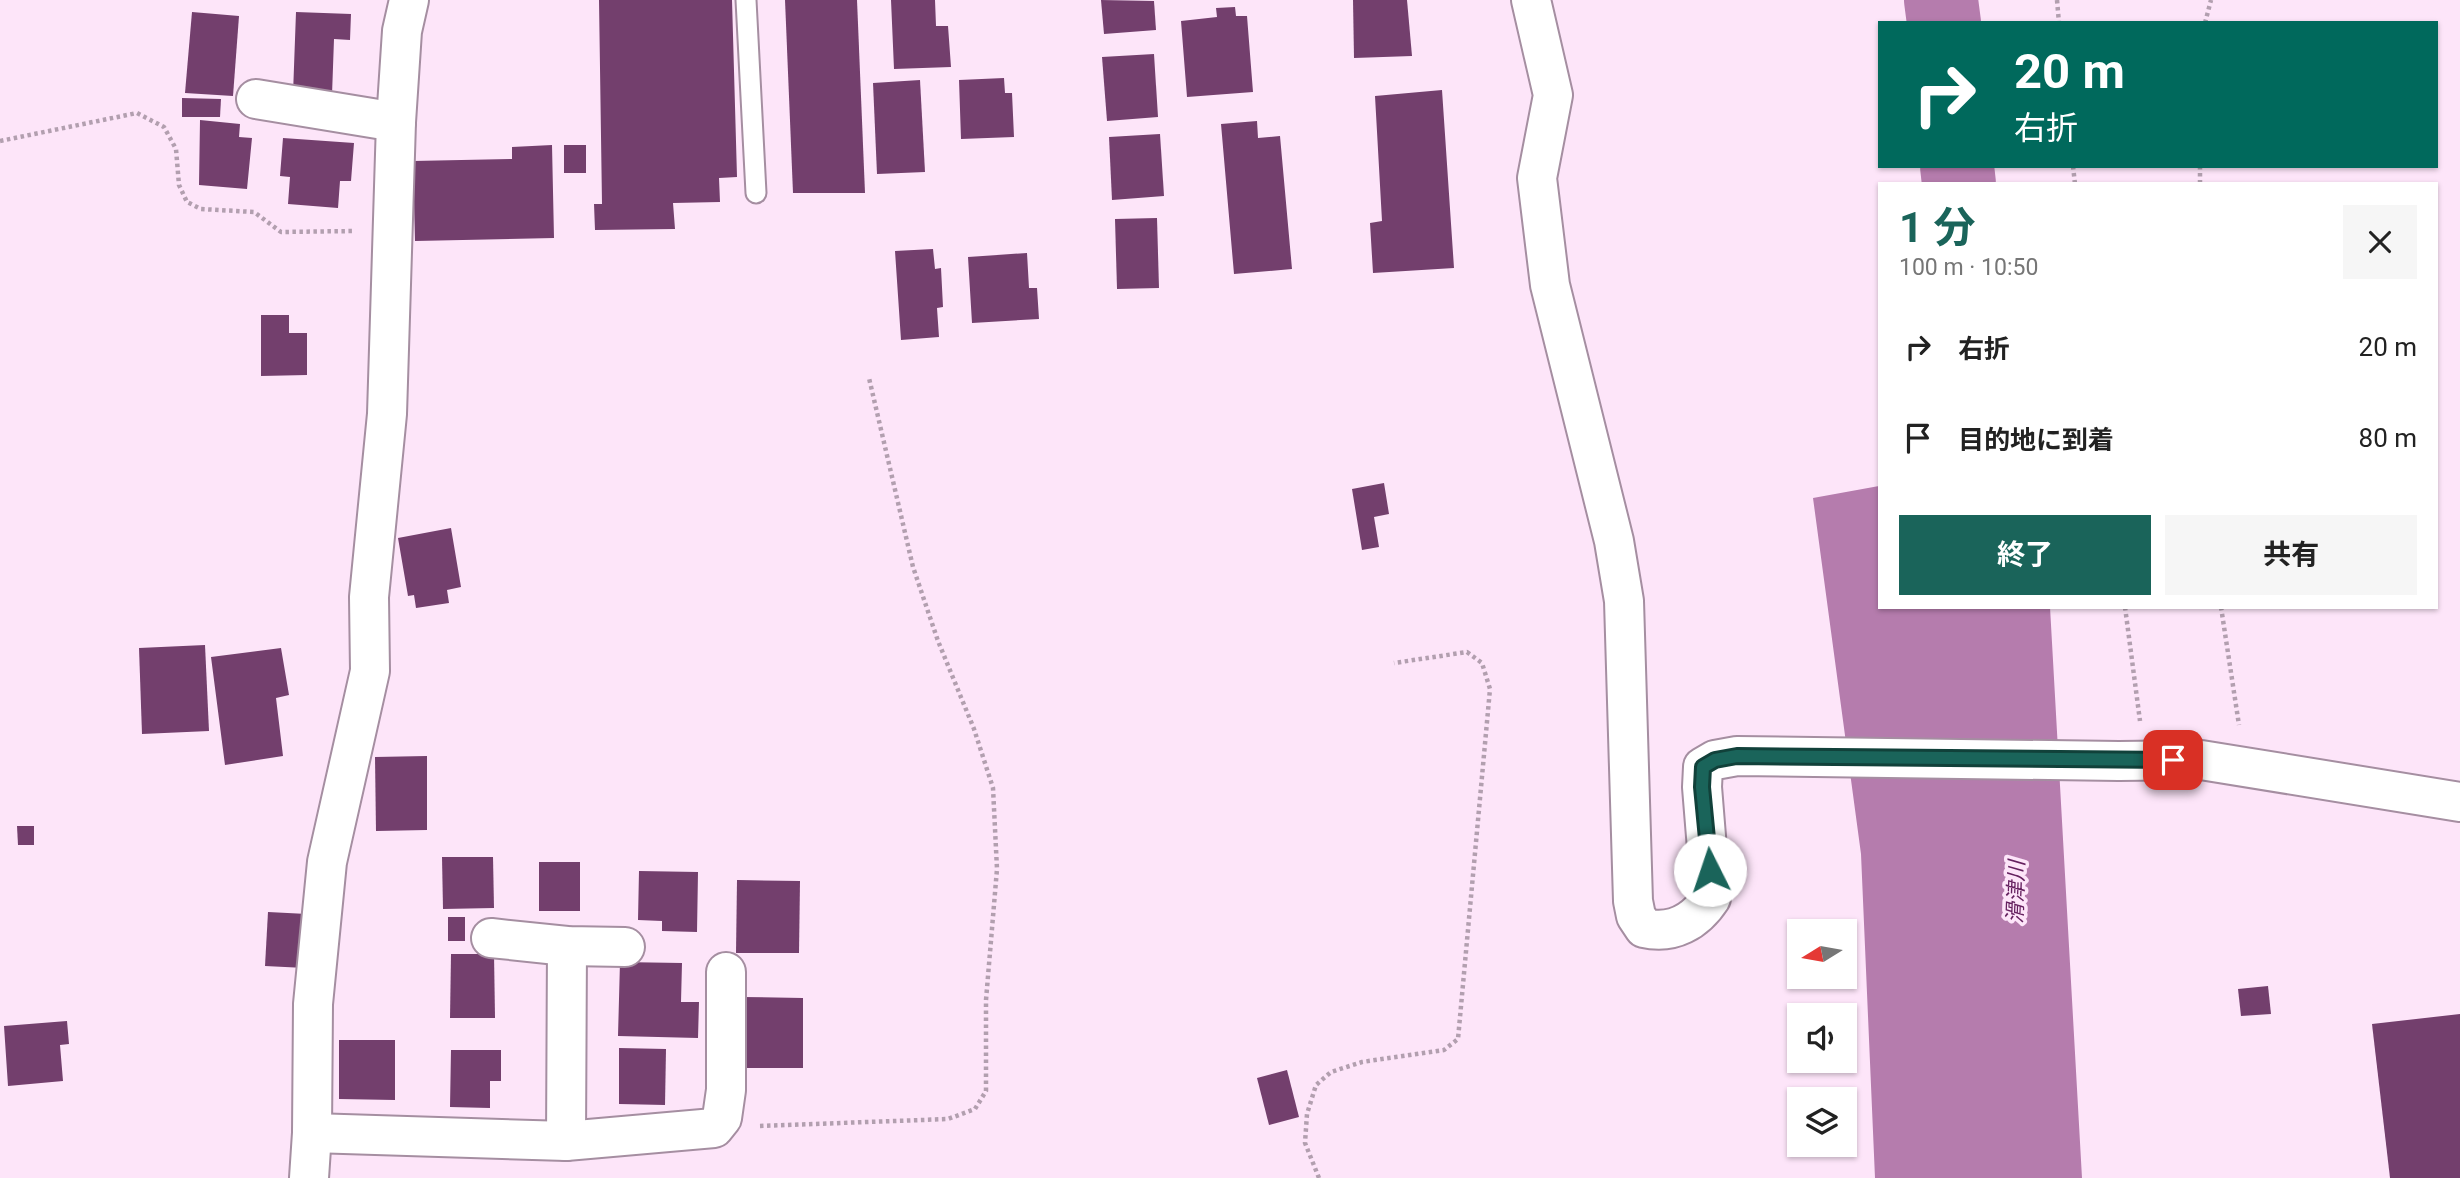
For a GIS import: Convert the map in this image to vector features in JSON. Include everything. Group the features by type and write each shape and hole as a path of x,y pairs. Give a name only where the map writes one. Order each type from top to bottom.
{"street":[{"path":"309,1178 313,1004 327,862 370,671 369,597 387,414 396,122 402,31 409,0"},
{"path":"1531,0 1553,95 1537,178 1550,285 1614,541 1624,601 1633,901 1636,916 1644,928 1656,931 1683,925 1702,913 1712,898 1702,787 1703,767 1715,760 1737,756 2201,760 2460,802"},
{"path":"256,99 396,122"},
{"path":"491,938 567,946 625,947"},
{"path":"566,1141 567,946"},
{"path":"312,1133 566,1141 714,1128 722,1118 726,1090 726,972"}],"lane":[{"path":"746,0 756,193"}],"path":[{"path":"2057,0 2059,21"},
{"path":"2206,21 2211,0"},
{"path":"0,141 137,113 164,127 176,149 179,185 187,201 201,209 254,212 281,232 393,230"},
{"path":"714,1128 948,1119 975,1110 986,1091 986,1000 997,869 993,788 974,729 912,568 869,378"},
{"path":"2125,609 2132,761"},
{"path":"2221,609 2246,768"},
{"path":"1319,1178 1305,1143 1307,1114 1316,1085 1331,1072 1362,1062 1444,1050 1458,1039 1490,689 1482,663 1467,652 1394,663"}],"water":[{"path":"1878,486 1878,609 2050,609 2082,1178 1875,1178 1861,854 1813,498"}],"building":[{"path":"599,0 732,0 737,177 719,178 720,202 673,203 675,229 595,230 594,204 602,204"},
{"path":"785,0 857,0 865,193 793,193"},
{"path":"891,0 935,0 936,26 948,26 951,67 894,69"},
{"path":"1101,0 1154,1 1156,30 1104,34"},
{"path":"1353,0 1407,0 1412,56 1354,58"},
{"path":"1235,7 1236,16 1247,16 1253,92 1187,97 1181,21 1217,17 1216,8"},
{"path":"192,12 239,16 233,96 185,93"},
{"path":"296,12 351,14 350,40 334,39 332,95 293,94"},
{"path":"1154,54 1158,117 1107,121 1102,57"},
{"path":"1004,78 1005,93 1012,93 1014,137 961,139 959,80"},
{"path":"920,80 925,172 877,174 873,83"},
{"path":"1442,90 1454,268 1373,273 1370,223 1382,221 1375,96"},
{"path":"182,98 221,99 220,117 182,117"},
{"path":"200,120 240,124 239,137 252,138 247,189 199,185"},
{"path":"1257,121 1258,138 1280,136 1292,269 1234,274 1221,124"},
{"path":"1160,134 1164,196 1112,200 1109,137"},
{"path":"283,138 354,143 351,181 340,181 338,208 288,204 290,177 280,176"},
{"path":"552,145 554,238 415,241 413,161 512,159 512,147"},
{"path":"564,145 586,145 586,173 564,173"},
{"path":"1157,218 1159,288 1117,289 1115,219"},
{"path":"933,249 935,269 941,268 943,307 937,308 939,337 901,340 895,251"},
{"path":"1027,253 1029,288 1037,288 1039,319 972,323 968,257"},
{"path":"261,315 289,315 289,333 307,333 307,375 261,376"},
{"path":"1384,483 1389,514 1374,517 1379,547 1362,550 1352,489"},
{"path":"451,528 461,587 447,590 449,603 416,608 414,595 408,596 398,538"},
{"path":"205,645 209,731 142,734 139,648"},
{"path":"281,648 289,695 276,698 283,756 225,765 211,657"},
{"path":"427,756 427,830 376,831 375,757"},
{"path":"17,826 34,826 34,845 18,845"},
{"path":"442,857 493,857 494,908 443,909"},
{"path":"539,862 580,862 580,911 539,911"},
{"path":"639,871 698,872 697,932 662,931 662,921 638,920"},
{"path":"737,880 800,881 799,953 736,953"},
{"path":"268,912 307,914 305,968 265,966"},
{"path":"448,917 465,917 465,941 448,941"},
{"path":"451,954 494,954 495,1018 450,1018"},
{"path":"620,962 682,963 681,1002 699,1002 698,1038 618,1036"},
{"path":"2268,986 2271,1014 2241,1016 2238,989"},
{"path":"742,997 803,998 803,1068 742,1068"},
{"path":"2460,1014 2460,1178 2390,1178 2372,1024"},
{"path":"67,1021 69,1044 60,1045 63,1081 8,1086 4,1026"},
{"path":"339,1040 395,1040 395,1100 339,1099"},
{"path":"619,1048 666,1049 665,1105 619,1104"},
{"path":"451,1050 501,1050 501,1081 490,1081 490,1108 450,1107"},
{"path":"1287,1070 1299,1117 1269,1125 1257,1078"}],"waterway":[{"name":"滑津川","path":"1941,0 1944,21"},
{"name":"滑津川","path":"1957,168 1959,182"}],"route":[{"path":"1710,870 1702,787 1703,767 1715,760 1737,756 2173,760"}]}
